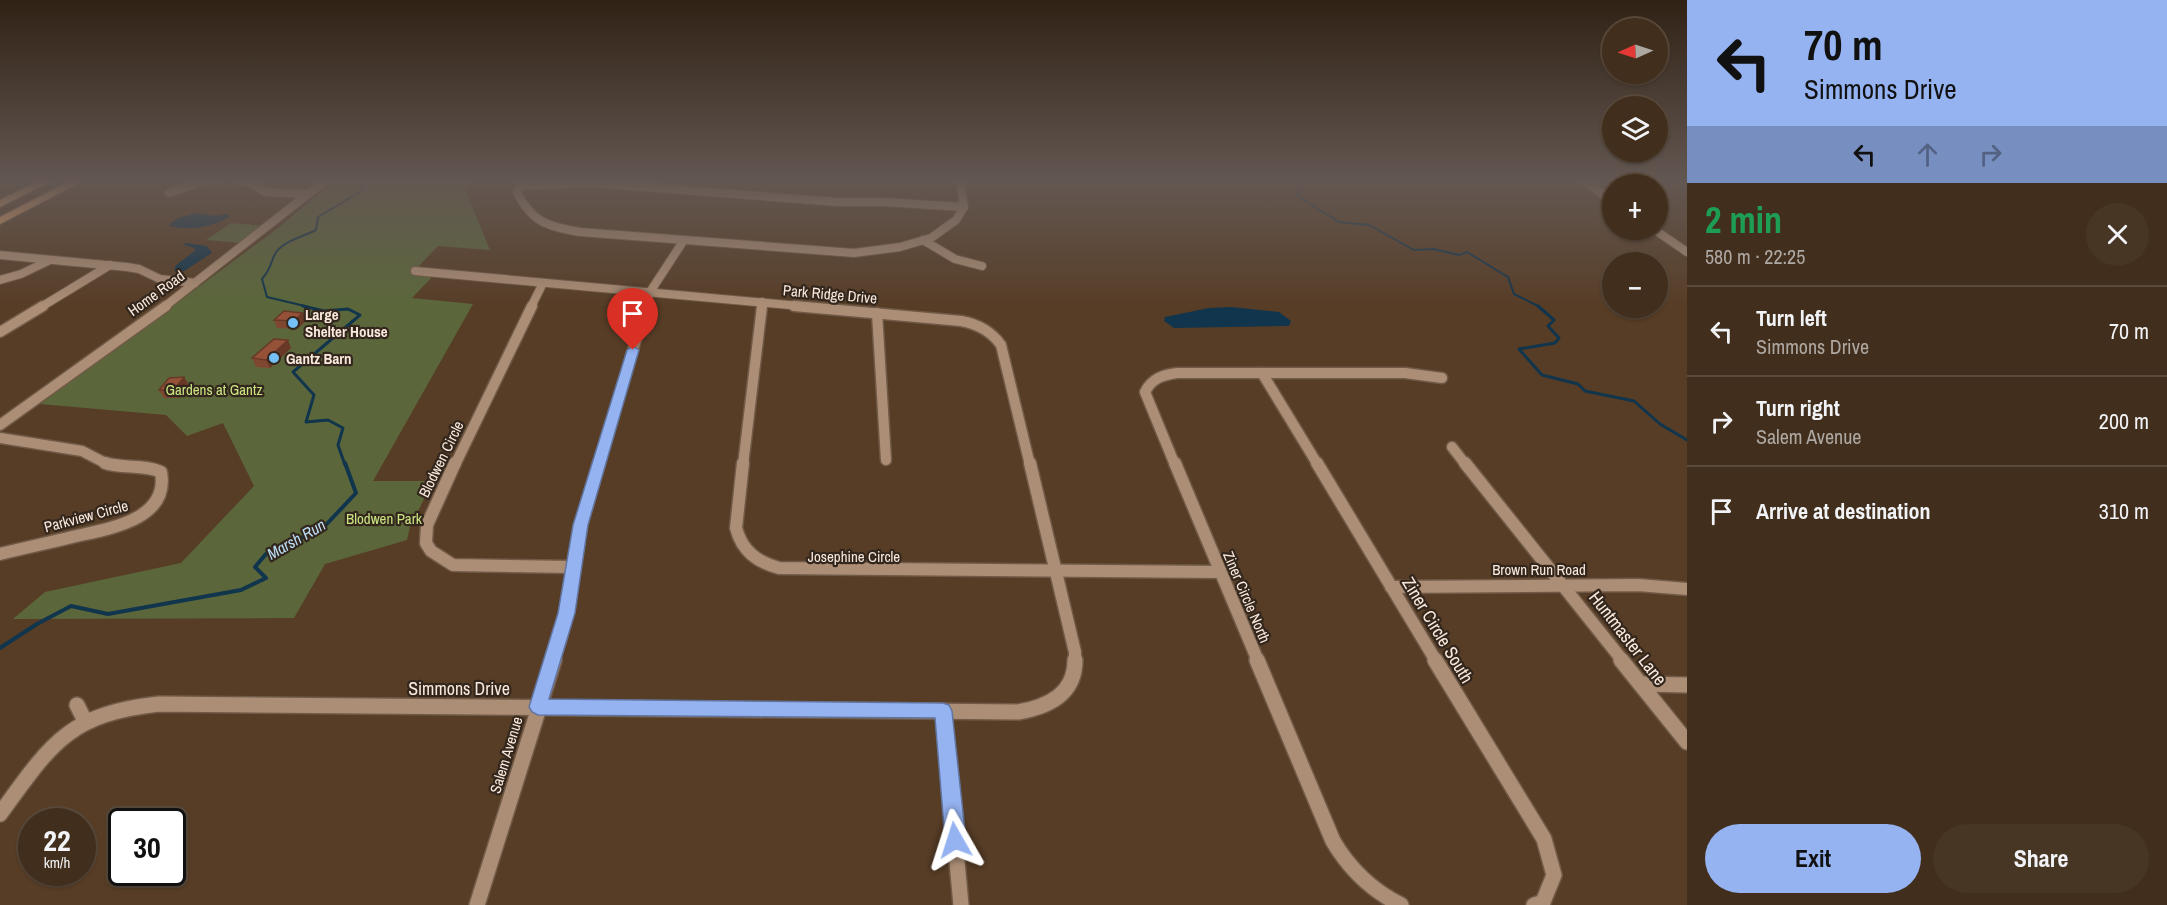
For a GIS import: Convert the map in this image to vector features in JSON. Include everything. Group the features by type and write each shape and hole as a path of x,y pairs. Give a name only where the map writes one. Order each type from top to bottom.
{"street":[{"name":"Home Road","path":"0,425 195,283 273,222"},
{"path":"542,222 556,228 580,232 855,253 888,249 923,240 952,222"},
{"path":"1668,239 1687,252"},
{"name":"Salem Avenue","path":"477,905 566,613 572,567 581,525 650,292 684,240"},
{"path":"923,240 955,259 982,266"},
{"path":"0,255 140,269 170,281 195,283"},
{"path":"0,280 21,274 50,260"},
{"path":"0,332 110,265"},
{"name":"Park Ridge Drive","path":"414,271 969,322 984,328 997,338 1001,345 1056,573"},
{"name":"Blodwen Circle","path":"543,283 427,523 426,544 436,558 453,565 572,567"},
{"name":"Josephine Circle","path":"762,302 736,528 738,539 751,556 775,568 789,570 1219,572"},
{"path":"877,313 886,460"},
{"path":"1262,373 1405,373 1442,378"},
{"name":"Ziner Circle North","path":"1262,373 1170,374 1151,381 1145,392 1333,841 1355,873 1372,888 1401,905"},
{"name":"Ziner Circle South","path":"1262,373 1544,839 1554,874 1543,902 1534,905"},
{"name":"Parkview Circle","path":"0,438 82,451 106,464 123,468 153,468 161,472 164,480 156,503 141,516 126,524 0,554"},
{"name":"Huntmaster Lane","path":"1452,447 1687,742"},
{"name":"Simmons Drive","path":"0,814 52,745 86,721 116,708 159,704 1032,710 1045,706 1064,693 1075,674 1076,663 1056,573"},
{"name":"Brown Run Road","path":"1391,586 1638,585 1687,589"},
{"path":"1642,684 1687,685"},
{"path":"77,705 86,721"},
{"path":"943,711 962,905"}],"green space":[{"path":"285,222 479,222 490,250 438,246 412,273 433,276 412,298 473,304 373,481 433,481 410,527 407,540 325,564 294,618 13,619 45,592 181,563 254,486 223,423 187,436 166,415 40,404"},
{"path":"231,223 264,226 242,243 206,240"}],"water":[{"path":"219,222 185,228 170,226 171,223"},
{"path":"182,244 207,246 212,253 184,271 174,271 176,265 195,251 194,248"},
{"path":"1231,307 1279,312 1291,321 1289,326 1174,328 1164,321 1165,317 1209,308"}],"building":[{"path":"284,311 303,313 293,321 274,320"},
{"path":"274,339 288,340 266,360 252,358"},
{"path":"184,377 174,390 159,390 169,378"}],"waterway":[{"name":"Marsh Run","path":"309,307 267,297 262,279 278,250 287,243 316,230 317,222"},
{"path":"1341,222 1369,225 1414,250 1433,249 1459,255 1467,252 1508,277 1514,294 1538,306"},
{"name":"Marsh Run","path":"303,306 324,311 348,309 360,315 293,372 314,395 306,422 328,420 343,428 338,445 345,465"},
{"path":"1538,306 1554,320 1548,326 1559,338 1555,343 1519,349 1542,375 1578,384 1585,391 1634,401 1660,424 1687,440"},
{"name":"Marsh Run","path":"0,648 37,624 71,606 108,614 241,590 266,578 255,567 266,554 323,528 356,493 345,463"}],"place":[{"name":"Large Shelter House","path":"293,323"},
{"name":"Gantz Barn","path":"274,358"}],"route":[{"path":"633,350 581,525 561,637 538,707 943,711 955,840"}],"park label":[{"name":"Gardens at Gantz","path":"214,389"},
{"name":"Blodwen Park","path":"384,518"}]}
